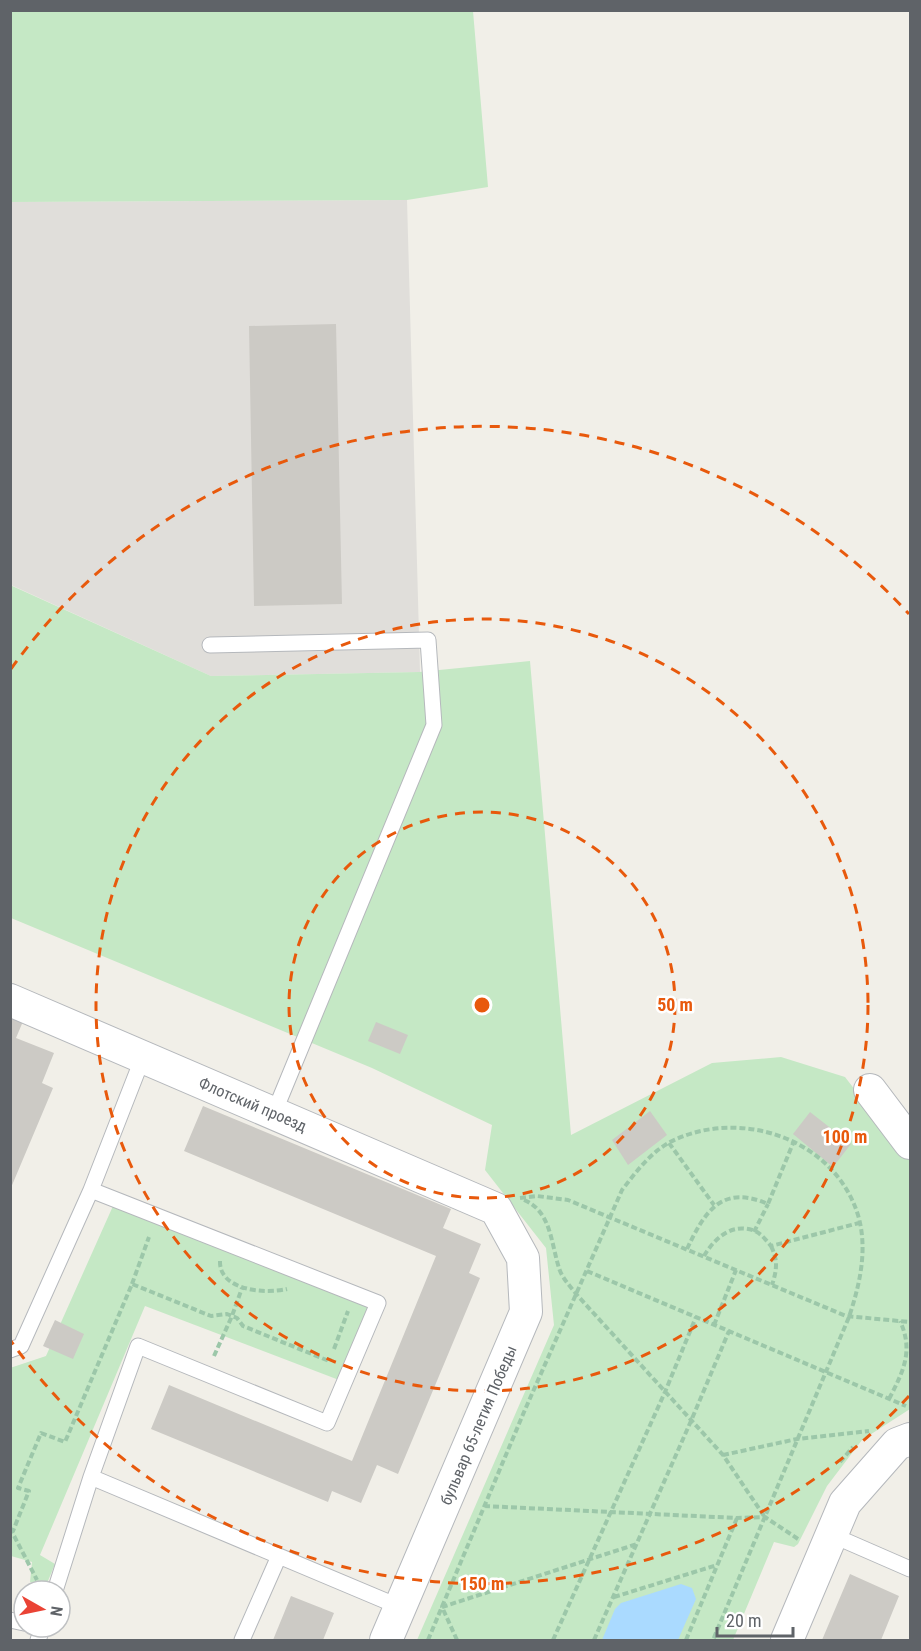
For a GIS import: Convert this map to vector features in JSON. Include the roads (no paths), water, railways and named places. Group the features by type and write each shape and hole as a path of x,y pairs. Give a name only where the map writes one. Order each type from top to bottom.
{"street":[{"name":"Флотский проезд","path":"10,1000 274,1113 508,1203"},
{"path":"870,1090 910,1143"},
{"name":"бульвар 65-летия Победы","path":"386,1641 526,1312 523,1258 508,1203"},
{"path":"787,1641 845,1503 897,1444 910,1439"}],"lane":[{"path":"210,645 428,639 434,725 274,1113"},
{"path":"10,1350 21,1346 91,1190 143,1057"},
{"path":"59,1579 91,1477 138,1346 327,1423 378,1303 91,1190"},
{"path":"91,1477 400,1606"},
{"path":"832,1535 910,1569"},
{"path":"242,1641 279,1556"}],"water":[{"path":"681,1584 692,1588 696,1599 678,1640 602,1640 615,1609 621,1603"}]}
